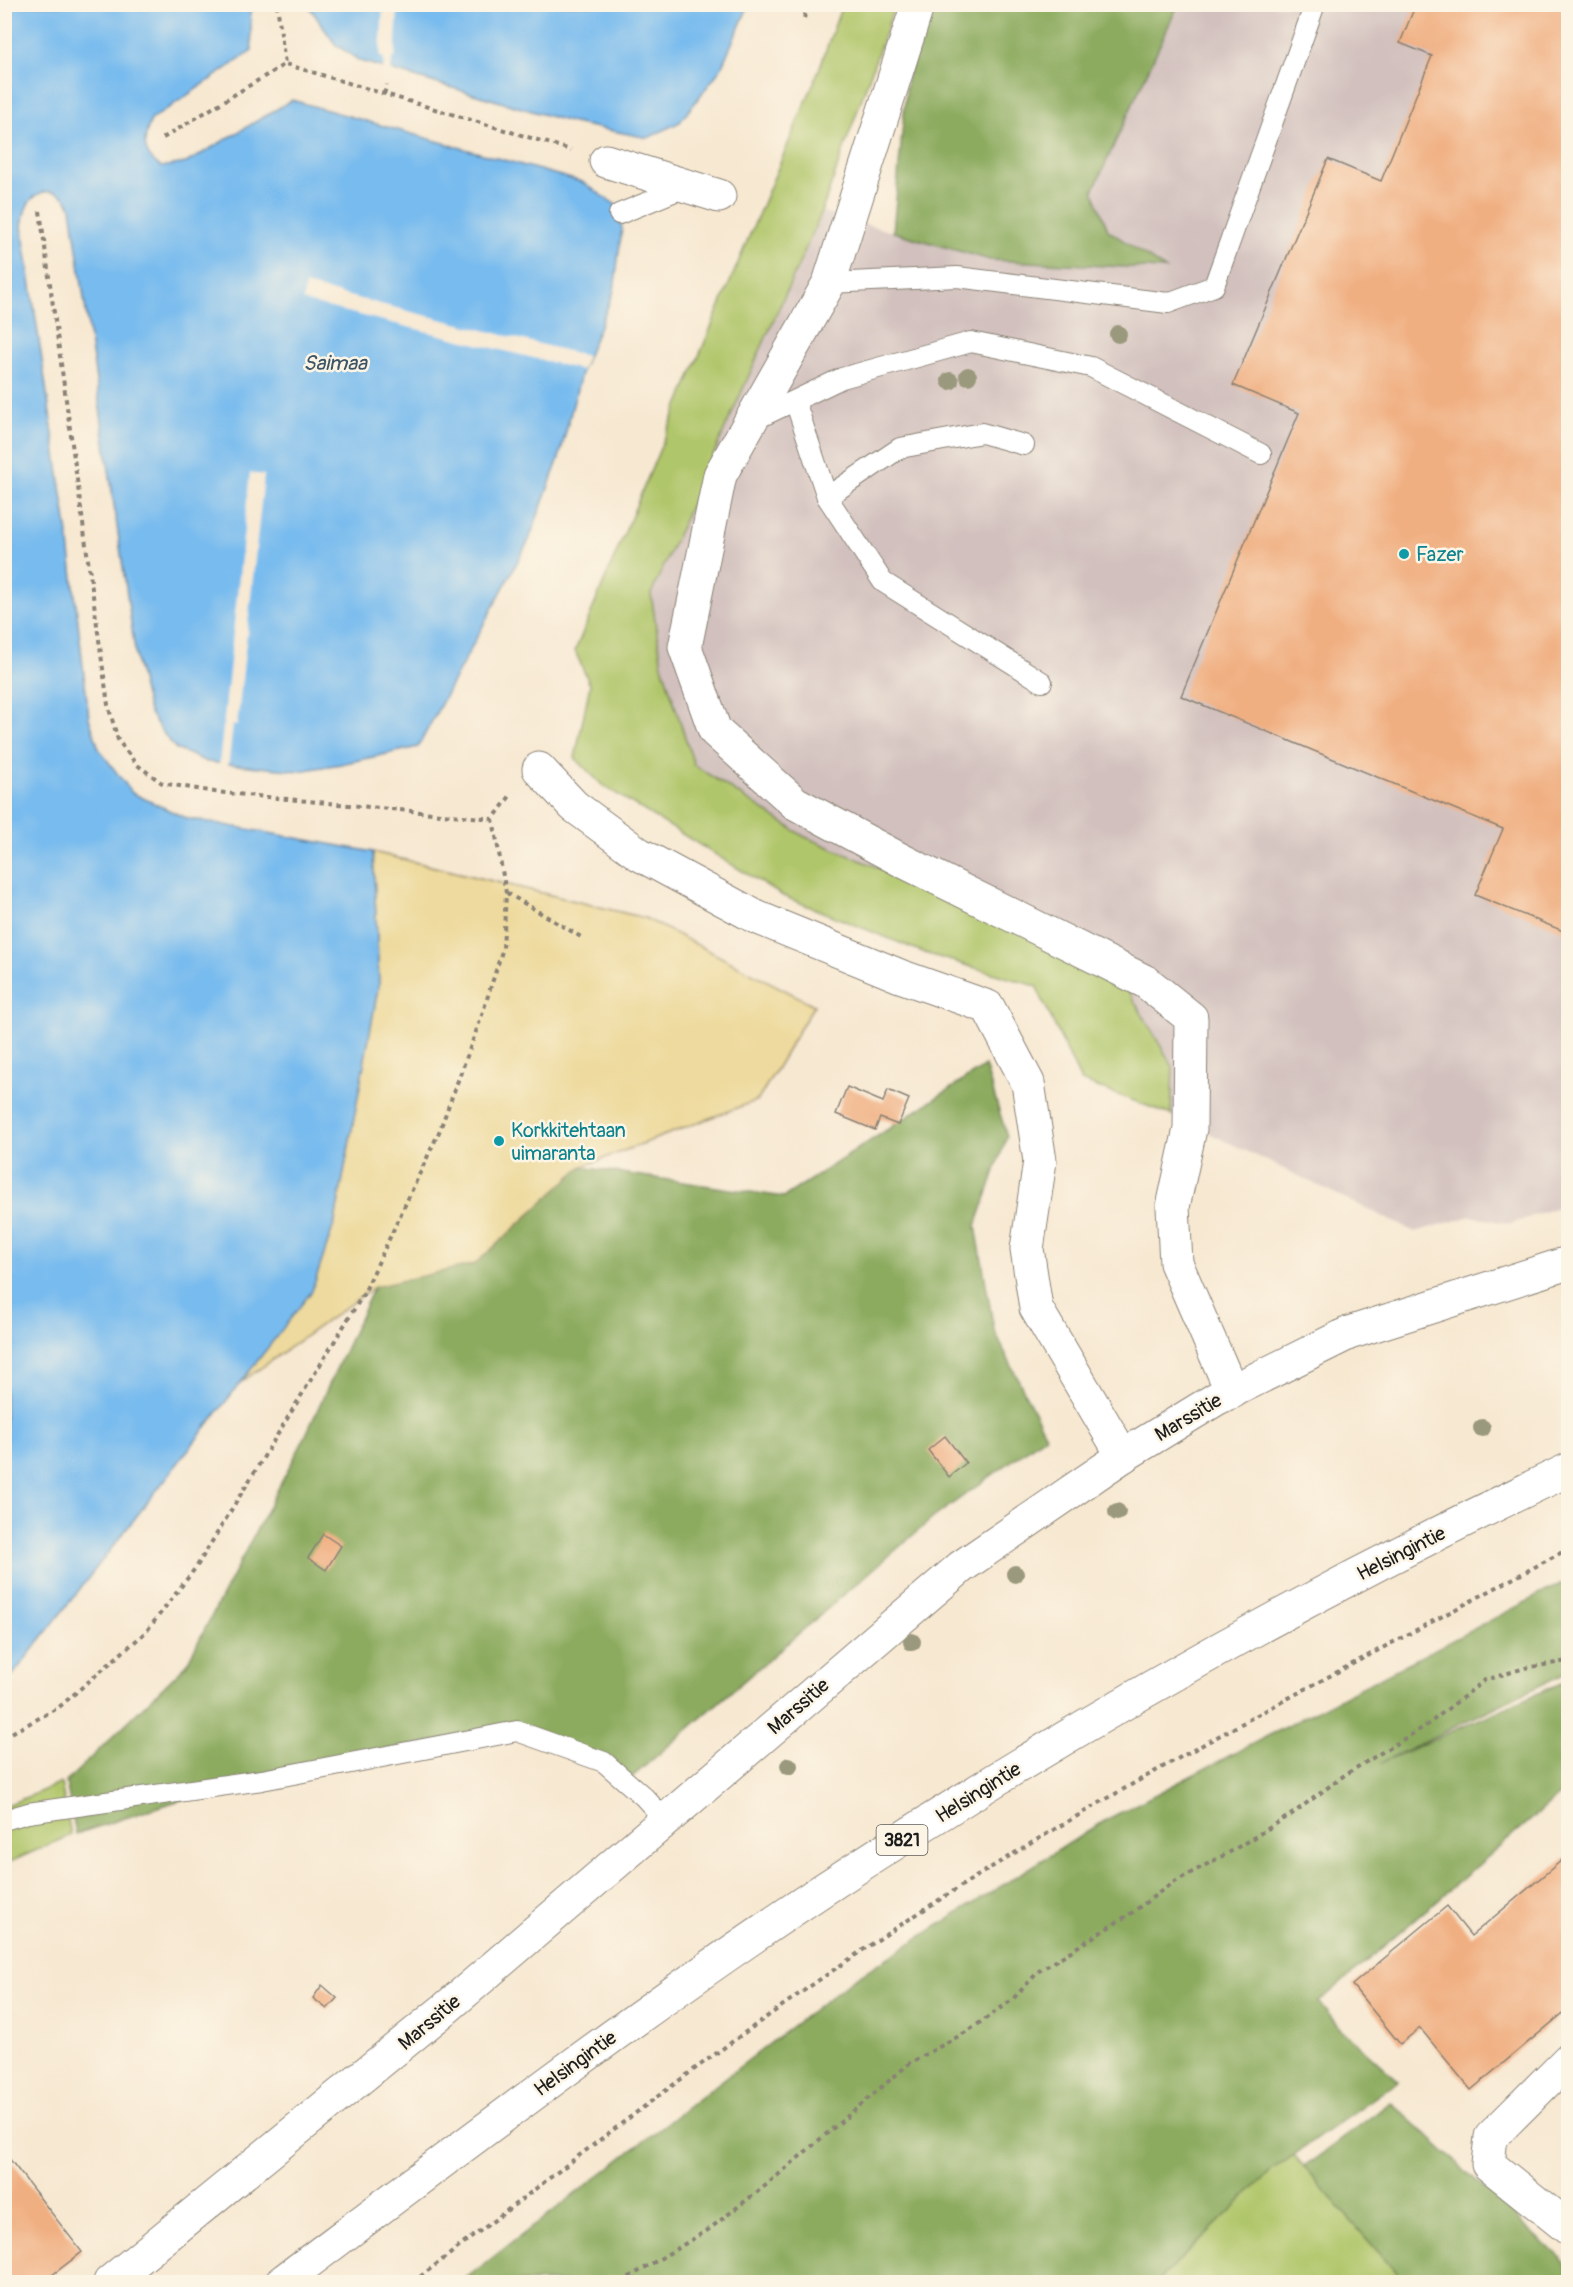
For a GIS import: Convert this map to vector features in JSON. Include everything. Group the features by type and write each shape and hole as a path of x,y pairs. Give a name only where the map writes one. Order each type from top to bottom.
{"street":[{"path":"918,4 829,283 720,475 685,646 715,731 795,803 901,860 1146,982 1191,1018 1190,1129 1173,1206 1176,1263 1232,1392"},
{"path":"606,161 719,196"},
{"path":"539,769 574,806 639,854 756,917 900,976 988,1007 1028,1083 1040,1161 1027,1249 1036,1308 1124,1456"},
{"name":"Marssitie","path":"110,2283 445,2009 961,1567 1124,1456 1232,1392 1349,1334 1569,1263"},
{"name":"Helsingintie","path":"282,2283 565,2069 822,1891 1059,1741 1303,1602 1569,1470"},
{"path":"1569,2060 1491,2137 1488,2164 1569,2228"}],"lane":[{"path":"829,283 957,277 1168,303 1214,286 1315,4"},
{"path":"619,214 688,186"},
{"path":"750,423 842,378 971,342 1091,367 1261,454"},
{"path":"795,400 827,497 883,582 1042,682"},
{"path":"827,497 900,448 982,433 1024,445"},
{"path":"4,1820 28,1813 262,1780 517,1731 604,1762 644,1797 665,1820"}],"path":[{"path":"277,4 285,64"},
{"path":"804,18 809,4"},
{"path":"164,138 285,64 606,161"},
{"path":"384,94 387,85"},
{"path":"40,211 108,705 118,740 136,764 162,783 215,792 493,819"},
{"path":"4,1737 58,1708 146,1632 197,1566 364,1293 439,1132 481,1018 503,948 506,892 493,819 512,794 539,769"},
{"path":"506,892 581,937"},
{"path":"413,2283 728,2044 903,1923 1116,1793 1569,1549"},
{"path":"621,2283 708,2230 765,2186 910,2063 986,2019 1012,2000 1039,1971 1133,1912 1172,1883 1230,1852 1292,1814 1346,1774 1427,1725 1485,1680 1525,1668 1569,1661"}],"shaded area":[{"path":"1178,5 1568,5 1568,1203 1511,1224 1471,1216 1415,1232 1171,1115 1173,1067 935,892 803,836 694,765 662,665 651,594 823,212 990,260 1164,269 1108,230 1093,191"}],"green space":[{"path":"842,5 895,5 819,219 651,594 662,665 694,765 803,836 1014,925 1125,985 1173,1067 1171,1115 1081,1081 1036,986 925,953 783,896 602,785 575,758 590,685 575,651 817,75"},
{"path":"935,5 1178,5 1093,191 1108,230 1165,269 990,260 893,232 907,78"},
{"path":"985,1066 1007,1136 976,1226 994,1330 1046,1436 933,1518 632,1777 516,1726 260,1774 76,1834 66,1782 186,1665 304,1439 374,1287 475,1264 581,1167 784,1197"},
{"path":"1568,1580 1568,1672 1380,1763 1568,1680 1568,1788 1319,2002 1338,2026 1398,2081 1270,2172 1157,2282 461,2282 852,1980 1106,1820"},
{"path":"61,1783 71,1835 5,1864 5,1806"},
{"path":"1391,2102 1568,2265 1568,2273 1561,2282 1397,2282 1401,2278 1304,2167"},
{"path":"1294,2155 1402,2279 1397,2282 1157,2282 1270,2172"}],"sand":[{"name":"Korkkitehtaan uimaranta","path":"373,852 645,918 814,1005 758,1100 581,1167 475,1264 374,1287 240,1383 311,1291 335,1221 379,983"}],"water":[{"name":"Saimaa","path":"5,5 250,5 252,51 151,120 145,141 147,152 161,167 186,163 292,100 582,182 616,205 622,228 614,291 582,370 559,458 529,540 418,747 299,771 207,762 176,749 149,712 137,664 71,208 60,194 49,191 37,195 26,208 22,226 68,534 89,718 99,749 132,793 186,818 373,852 379,983 335,1221 312,1291 5,1685"},
{"path":"308,5 749,5 720,70 680,122 648,138 573,123 360,61 335,44"}],"pier":[{"path":"383,5 398,5 395,58 392,58 391,73 383,71 384,58 380,57"},
{"path":"305,285 587,356 582,370 303,301"},
{"path":"250,473 264,475 237,726 233,725 228,767 219,766"}],"building":[{"name":"Fazer","path":"1416,4 1568,4 1568,933 1475,895 1503,829 1181,696 1299,413 1233,385 1328,159 1381,181 1432,56 1400,43"},
{"path":"847,1087 883,1102 888,1090 909,1099 898,1125 880,1118 875,1130 836,1114"},
{"path":"945,1436 966,1463 949,1477 928,1450"},
{"path":"323,1534 341,1546 326,1570 308,1558"},
{"path":"1568,1855 1568,2009 1471,2090 1420,2028 1400,2044 1352,1985 1447,1906 1471,1936"},
{"path":"322,1985 337,1998 327,2009 313,1998"},
{"path":"8,2157 82,2252 43,2282 4,2282 4,2159"}],"place":[{"name":"Fazer","path":"1404,554"},
{"name":"Korkkitehtaan uimaranta","path":"499,1141"}]}
